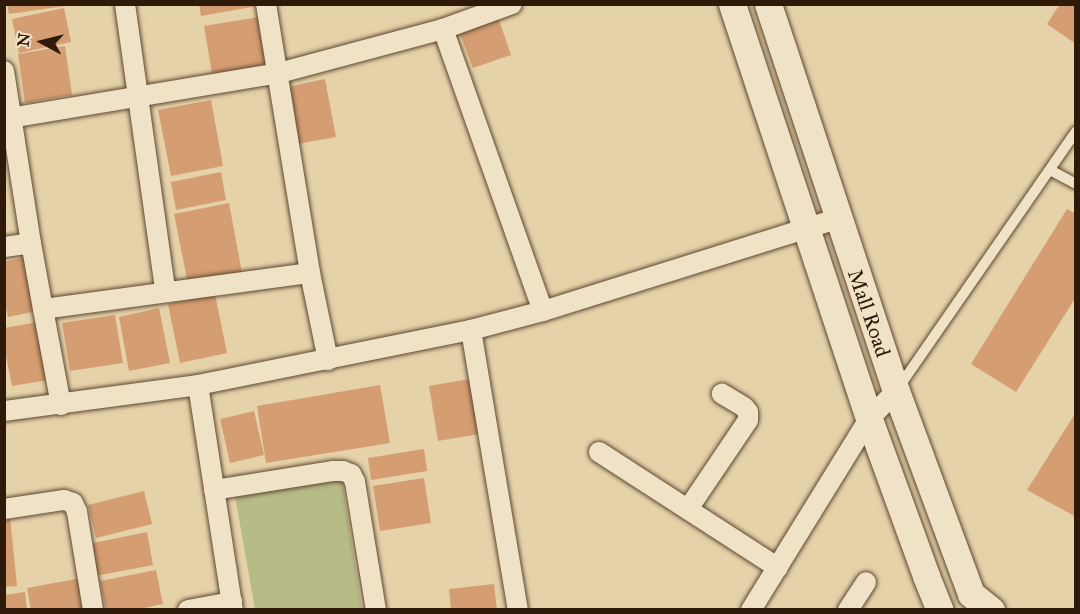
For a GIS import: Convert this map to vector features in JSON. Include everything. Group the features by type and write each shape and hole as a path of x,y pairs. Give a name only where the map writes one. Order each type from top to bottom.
{"street":[{"path":"125,4 165,290"},
{"path":"266,4 310,273 328,360"},
{"name":"Mall Road","path":"732,4 808,228 869,419 940,609"},
{"name":"Mall Road","path":"768,4 837,219 896,391 974,604"},
{"path":"8,119 279,73 443,29 512,5"},
{"path":"443,29 543,311"},
{"path":"4,71 8,119 61,405"},
{"path":"4,411 198,386 471,330 543,311 837,219"},
{"path":"4,247 31,243"},
{"path":"43,309 165,290 310,273"},
{"path":"471,330 518,609"},
{"path":"188,609 233,606 198,386"},
{"path":"751,609 869,419 896,391"},
{"path":"688,509 748,420 748,412 744,407 722,394"},
{"path":"599,452 778,568"},
{"path":"214,490 333,471 351,474 356,482 376,609"},
{"path":"4,509 63,500 73,503 77,512 93,609"},
{"path":"848,609 866,582"}],"lane":[{"path":"896,391 1076,131"},
{"path":"1050,170 1076,184"}],"green space":[{"path":"342,480 362,609 255,609 235,496"}],"building":[{"path":"7,4 65,4 65,6 9,14"},
{"path":"199,4 257,4 257,6 201,16"},
{"path":"1060,4 1076,4 1076,44 1047,24"},
{"path":"64,8 71,42 19,53 12,19"},
{"path":"259,17 266,65 212,74 204,26"},
{"path":"498,17 511,55 473,68 459,31"},
{"path":"65,46 72,95 25,103 18,54"},
{"path":"325,79 336,137 297,144 287,87"},
{"path":"211,100 223,166 171,176 158,110"},
{"path":"221,172 226,200 176,210 171,182"},
{"path":"229,203 242,273 188,284 174,214"},
{"path":"1067,209 1076,214 1076,297 1016,392 971,364"},
{"path":"26,257 37,311 8,317 4,300 4,262"},
{"path":"215,294 227,353 180,363 168,304"},
{"path":"159,308 170,363 129,371 119,317"},
{"path":"115,315 123,363 70,371 62,323"},
{"path":"38,322 48,380 12,386 4,345 4,328"},
{"path":"469,379 479,434 438,441 429,386"},
{"path":"380,385 390,443 266,463 257,406"},
{"path":"254,411 264,455 230,463 220,419"},
{"path":"1076,412 1076,517 1027,490"},
{"path":"424,449 427,471 371,480 368,458"},
{"path":"424,478 431,523 380,531 373,486"},
{"path":"144,491 152,524 96,538 88,505"},
{"path":"4,518 10,518 17,586 4,587"},
{"path":"147,532 153,565 95,576 88,544"},
{"path":"156,570 163,604 135,610 106,610 100,581"},
{"path":"81,578 87,610 31,610 27,588"},
{"path":"494,584 497,610 451,610 449,589"},
{"path":"25,592 27,610 4,610 4,595"}]}
